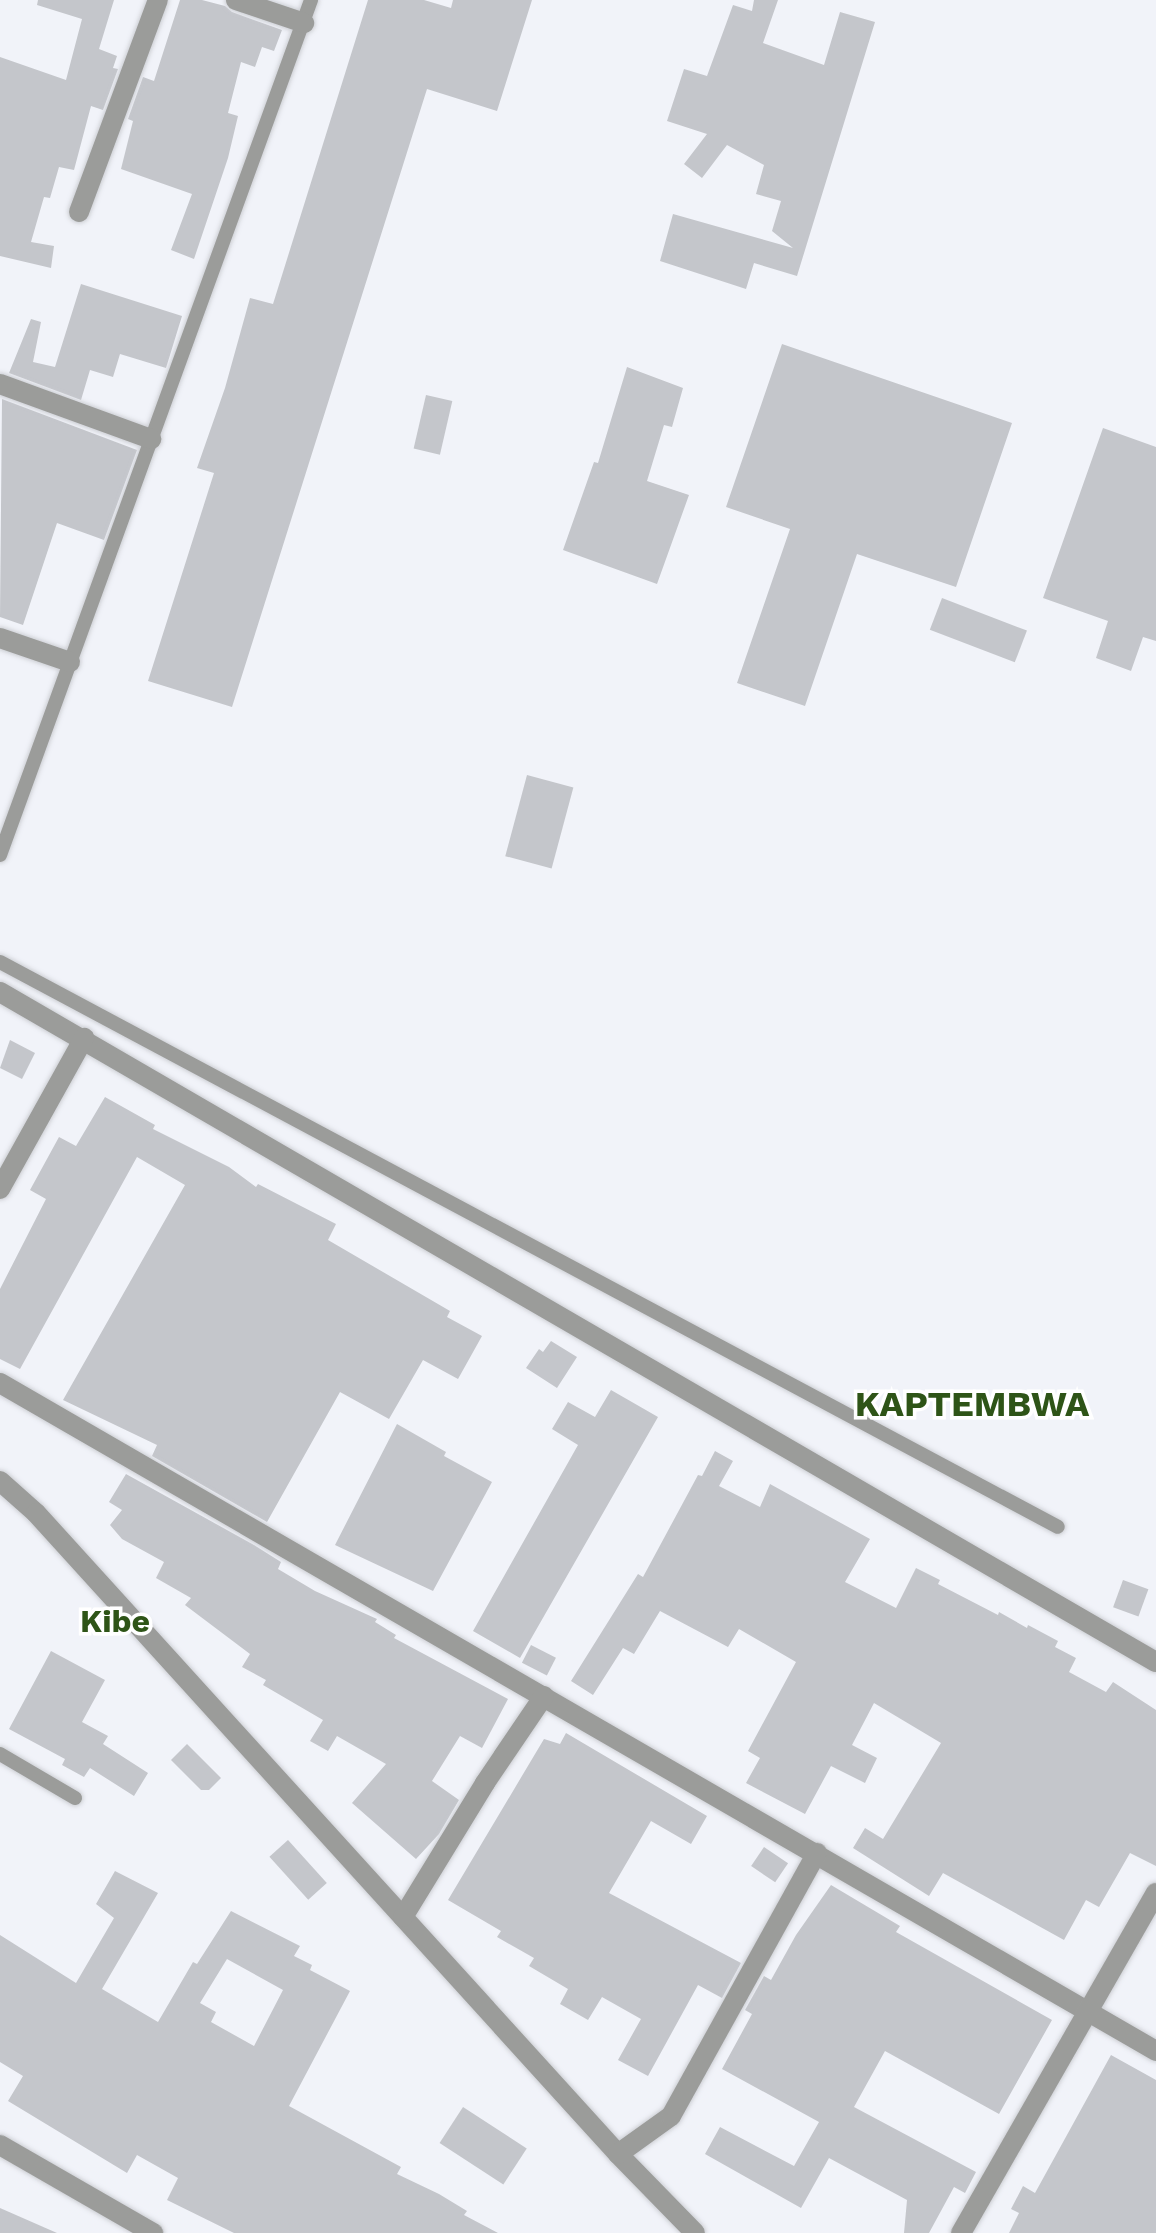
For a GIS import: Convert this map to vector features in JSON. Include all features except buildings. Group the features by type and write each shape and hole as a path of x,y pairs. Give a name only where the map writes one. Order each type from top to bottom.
{"street":[{"path":"79,212 158,0"},
{"path":"236,0 304,23"},
{"path":"0,384 151,439"},
{"path":"0,638 70,662"},
{"path":"0,992 1156,1662"},
{"path":"0,1189 84,1038"},
{"path":"0,1383 1090,2010 1156,2051"},
{"path":"0,1481 36,1513 618,2154 695,2233"},
{"path":"403,1917 485,1783 544,1696"},
{"path":"618,2154 671,2116 817,1853"},
{"path":"961,2233 1156,1893"},
{"path":"0,2145 153,2233"}],"lane":[{"path":"0,855 311,0"},
{"path":"0,962 1058,1527"},
{"path":"0,1754 75,1798"}],"district":[{"name":"KAPTEMBWA","path":"972,1405"},
{"name":"Kibe","path":"115,1621"}]}
